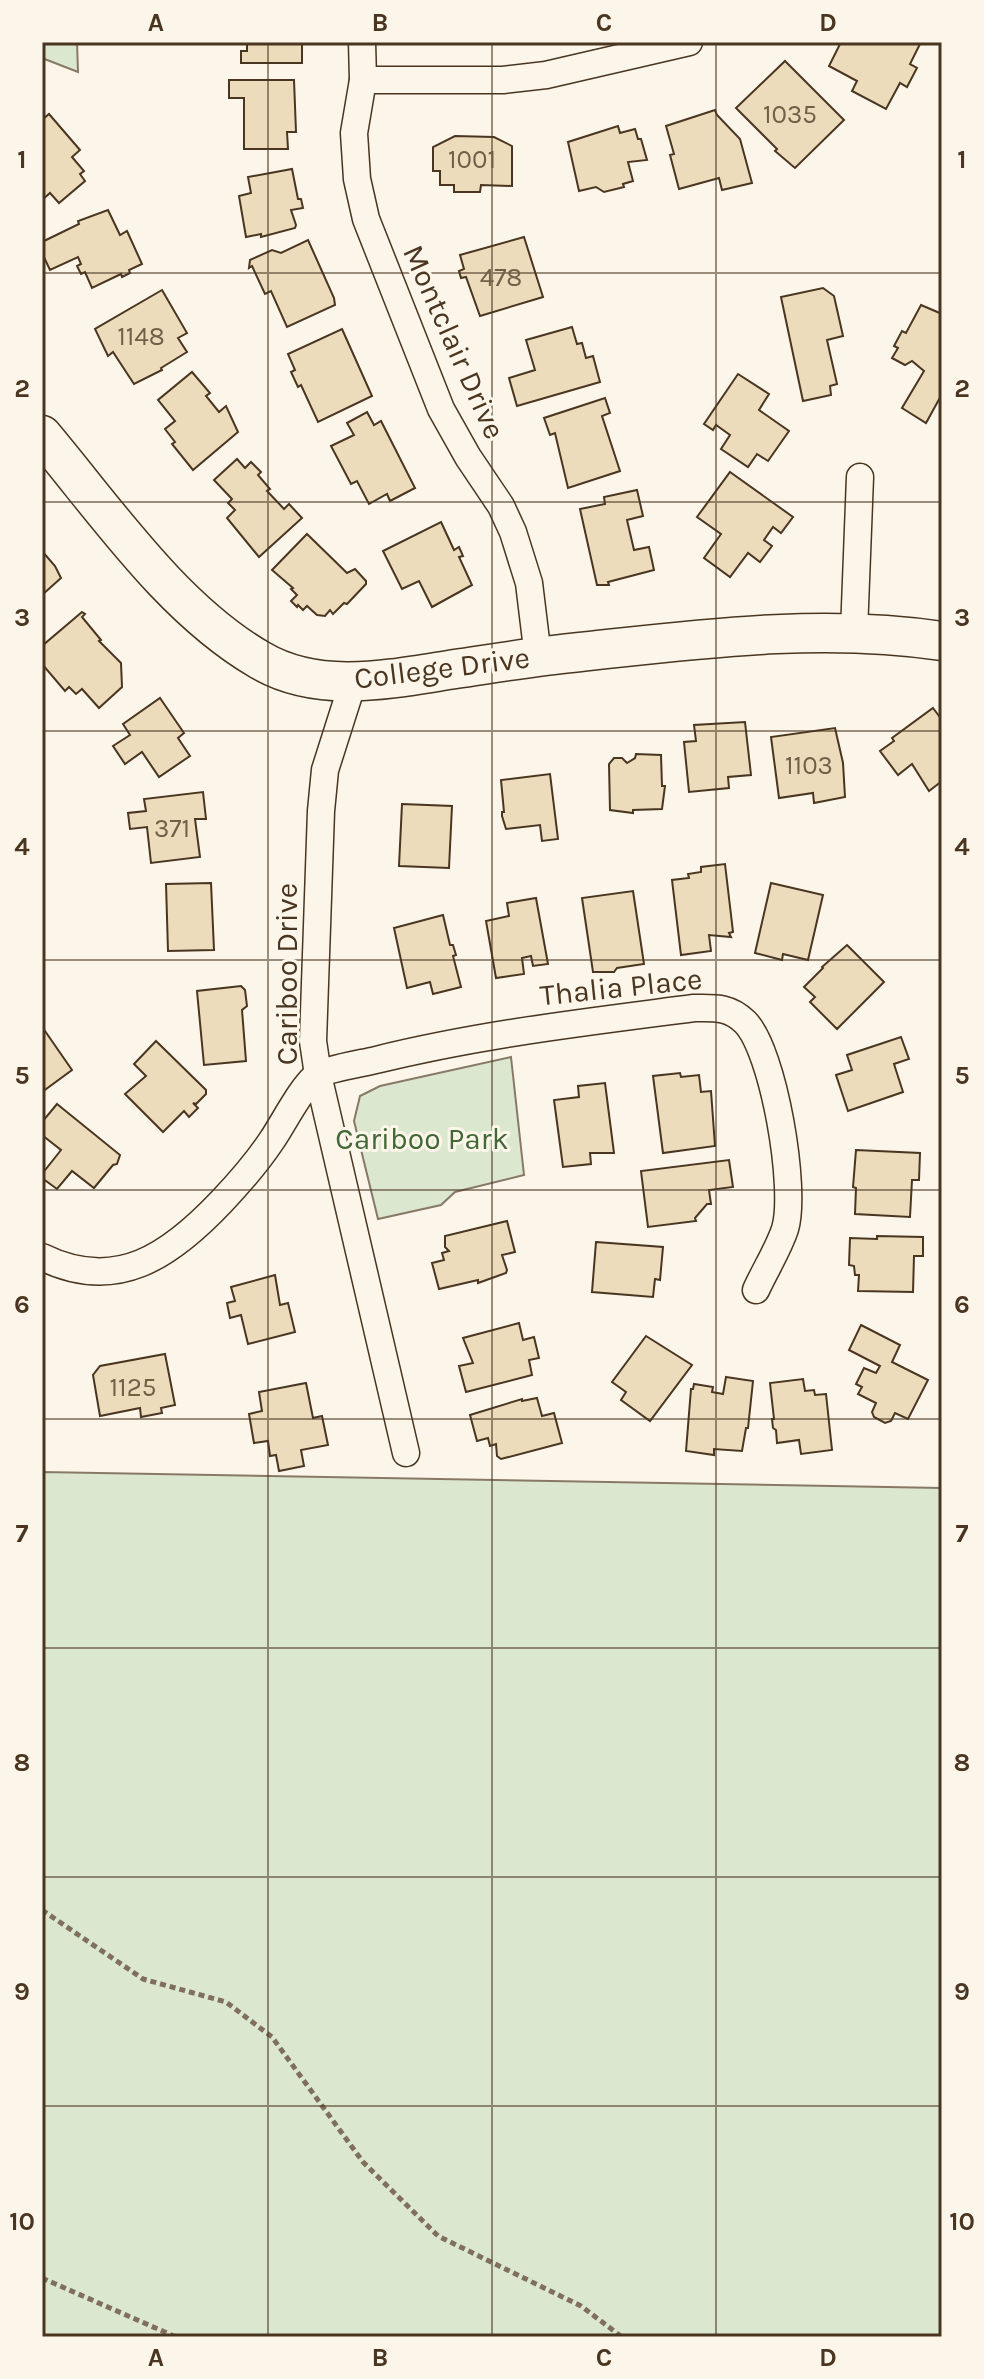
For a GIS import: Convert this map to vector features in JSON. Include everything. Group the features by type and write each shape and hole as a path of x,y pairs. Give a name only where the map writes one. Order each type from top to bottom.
{"street":[{"name":"Montclair Drive","path":"362,42 363,80 354,133 357,179 366,219 441,409 501,506 513,532 529,583 538,657"},
{"path":"363,80 503,80 546,75 689,42"},
{"name":"College Drive","path":"42,435 153,567 217,629 260,660 306,678 353,682 396,679 538,657 746,636 854,632 942,641"},
{"path":"854,632 860,477"},
{"name":"Cariboo Drive","path":"353,682 325,770 313,1041 318,1075 406,1453"},
{"name":"Thalia Place","path":"318,1075 427,1047 486,1036 694,1008 727,1008 745,1022 760,1042 769,1067 785,1147 786,1227 756,1290"},
{"path":"42,1257 83,1272 112,1272 140,1264 167,1250 229,1194 318,1075"}],"path":[{"path":"42,1910 143,1979 226,2002 272,2037 363,2162 438,2236 581,2306 622,2337"},
{"path":"42,2278 176,2337"}],"green space":[{"path":"42,42 77,42 78,72 42,58"},
{"name":"Cariboo Park","path":"511,1057 524,1175 455,1192 441,1205 378,1219 354,1121 360,1096 380,1086"},
{"path":"42,1472 942,1488 942,2337 42,2337"}],"building":[{"path":"247,42 302,42 302,63 241,63 241,51 247,51"},
{"path":"841,42 920,44 910,64 917,68 907,87 900,83 886,109 852,91 857,81 829,66"},
{"path":"785,61 844,120 795,168 736,108"},
{"path":"229,80 294,80 296,132 287,132 288,149 244,149 244,98 229,98"},
{"path":"715,110 740,139 752,183 722,190 719,178 679,189 666,126"},
{"path":"49,114 80,150 72,157 84,171 80,174 85,181 59,203 50,193 42,200 42,120"},
{"path":"618,126 620,133 635,129 647,160 628,162 633,181 623,184 624,187 604,192 596,187 579,191 568,142"},
{"path":"455,136 494,137 512,146 512,186 481,185 480,192 454,192 454,185 440,185 440,171 433,171 433,147"},
{"path":"292,169 303,208 291,210 295,228 261,237 261,234 246,237 239,196 251,193 248,177"},
{"path":"108,210 120,235 127,231 142,264 122,277 121,274 92,288 85,272 81,274 77,266 81,264 78,257 50,270 42,253 42,242 79,224 78,221"},
{"path":"524,237 543,297 480,316 466,277 461,278 459,271 464,269 460,255"},
{"path":"308,240 335,305 287,327 271,291 265,294 252,266 249,268 250,260 272,250 281,253"},
{"path":"823,288 834,296 843,336 827,340 837,384 830,386 831,395 803,401 781,297"},
{"path":"162,290 187,333 178,338 187,352 162,370 134,384 113,352 108,356 95,329"},
{"path":"921,305 942,314 942,394 926,423 902,408 924,371 912,361 905,365 892,358 902,331 906,333"},
{"path":"572,327 577,344 582,343 586,358 593,356 600,382 517,406 509,378 535,370 526,340"},
{"path":"342,329 372,396 318,422 301,385 298,387 291,372 295,370 288,354"},
{"path":"192,372 210,393 206,396 219,412 226,406 238,432 193,470 172,444 175,442 165,429 175,421 158,400"},
{"path":"738,374 769,394 759,410 789,431 768,461 757,454 748,467 721,449 730,435 716,425 713,430 704,424"},
{"path":"605,398 610,413 602,416 620,471 568,488 555,433 550,435 544,418"},
{"path":"367,412 374,425 381,421 415,488 390,501 387,494 369,504 357,481 351,484 331,446 354,435 347,423"},
{"path":"237,459 245,468 251,462 261,472 258,475 270,489 267,491 284,509 289,504 302,518 259,557 227,518 235,510 228,503 232,499 214,480"},
{"path":"730,472 793,517 781,533 773,527 764,540 772,546 760,562 748,553 730,577 704,558 721,534 697,517"},
{"path":"637,490 643,516 627,520 634,550 649,547 654,570 608,582 609,585 597,585 580,509 605,504 604,497"},
{"path":"441,522 454,550 459,547 463,556 459,557 472,585 432,607 419,581 402,589 383,551"},
{"path":"307,534 347,573 355,569 366,581 347,604 344,603 333,614 330,610 325,616 317,615 307,606 303,610 297,607 291,601 297,595 293,588 272,570"},
{"path":"42,551 61,578 42,595"},
{"path":"82,612 85,614 82,617 99,641 121,663 122,687 99,708 82,689 76,694 69,687 65,691 42,664 42,646"},
{"path":"160,698 184,733 178,738 190,756 159,777 142,752 125,764 113,746 130,735 123,724"},
{"path":"933,708 942,720 942,781 929,791 912,764 898,775 880,751 894,741 892,738"},
{"path":"745,722 751,775 728,777 729,788 689,792 684,742 696,741 694,725"},
{"path":"835,728 843,763 845,797 814,803 813,793 779,798 771,737"},
{"path":"636,754 661,755 662,786 665,786 662,809 633,810 633,813 610,810 609,764 614,758 622,758 627,763"},
{"path":"550,774 558,839 542,841 540,825 506,829 502,816 501,780"},
{"path":"203,792 206,819 195,819 200,857 151,863 147,827 130,829 128,813 146,811 144,799"},
{"path":"402,804 452,806 449,868 399,866"},
{"path":"725,864 733,932 729,933 731,937 709,935 711,951 681,955 672,880 689,878 688,874 701,872 701,867"},
{"path":"211,883 214,950 168,951 166,884"},
{"path":"771,883 823,895 808,960 783,954 782,960 755,953"},
{"path":"633,891 644,964 617,968 614,972 593,972 582,898"},
{"path":"536,898 548,964 533,966 531,956 522,958 524,974 496,978 486,921 509,916 507,903"},
{"path":"443,915 450,945 453,945 456,955 453,956 461,987 433,994 430,982 407,988 394,928"},
{"path":"847,945 884,982 837,1029 810,1002 815,997 804,987"},
{"path":"241,986 245,990 247,1006 242,1010 246,1061 204,1065 197,991"},
{"path":"45,1031 72,1070 42,1092 42,1033"},
{"path":"901,1037 909,1059 894,1064 903,1092 848,1111 836,1075 852,1070 847,1055"},
{"path":"156,1041 206,1090 196,1104 193,1103 198,1108 189,1117 184,1111 163,1132 125,1094 146,1076 134,1064"},
{"path":"680,1073 681,1077 699,1075 701,1092 711,1091 715,1146 663,1153 653,1076"},
{"path":"605,1083 614,1153 590,1153 591,1164 563,1167 554,1100 579,1097 578,1086"},
{"path":"57,1104 120,1155 117,1164 94,1188 72,1171 57,1189 42,1178 61,1150 42,1135 42,1122"},
{"path":"856,1150 920,1153 919,1180 912,1180 910,1217 855,1214 856,1188 853,1187"},
{"path":"729,1160 733,1187 709,1190 711,1204 707,1204 695,1218 696,1221 648,1227 641,1171"},
{"path":"507,1221 515,1252 502,1255 506,1273 478,1283 478,1280 439,1289 432,1263 444,1260 442,1253 449,1251 445,1247 445,1236"},
{"path":"877,1236 923,1237 923,1256 914,1256 913,1292 858,1291 859,1275 855,1275 854,1266 849,1265 850,1238 877,1239"},
{"path":"596,1242 663,1247 660,1280 655,1279 653,1297 592,1292"},
{"path":"275,1275 280,1305 288,1303 295,1332 248,1344 241,1315 230,1318 227,1303 235,1301 231,1287"},
{"path":"519,1323 523,1340 534,1337 539,1358 529,1360 532,1375 466,1392 459,1366 473,1363 463,1338"},
{"path":"861,1325 900,1345 892,1362 928,1380 908,1419 895,1413 891,1421 885,1423 874,1417 872,1412 876,1403 858,1394 862,1387 856,1384 864,1368 876,1373 880,1366 849,1350"},
{"path":"646,1336 692,1365 650,1421 621,1400 626,1392 612,1382"},
{"path":"165,1354 175,1405 161,1408 162,1413 141,1417 140,1408 100,1416 93,1375 100,1366"},
{"path":"726,1377 753,1381 742,1451 714,1449 714,1455 686,1451 691,1389 694,1384 713,1387 712,1392 723,1394"},
{"path":"803,1379 805,1391 814,1390 815,1395 826,1394 832,1450 801,1454 799,1440 777,1443 770,1383"},
{"path":"306,1383 313,1418 322,1416 328,1445 301,1450 304,1466 279,1471 276,1455 270,1456 268,1441 254,1443 249,1414 262,1411 259,1392"},
{"path":"537,1398 542,1416 554,1413 562,1443 501,1459 497,1456 496,1444 490,1446 488,1438 477,1441 470,1415 522,1399"}]}
